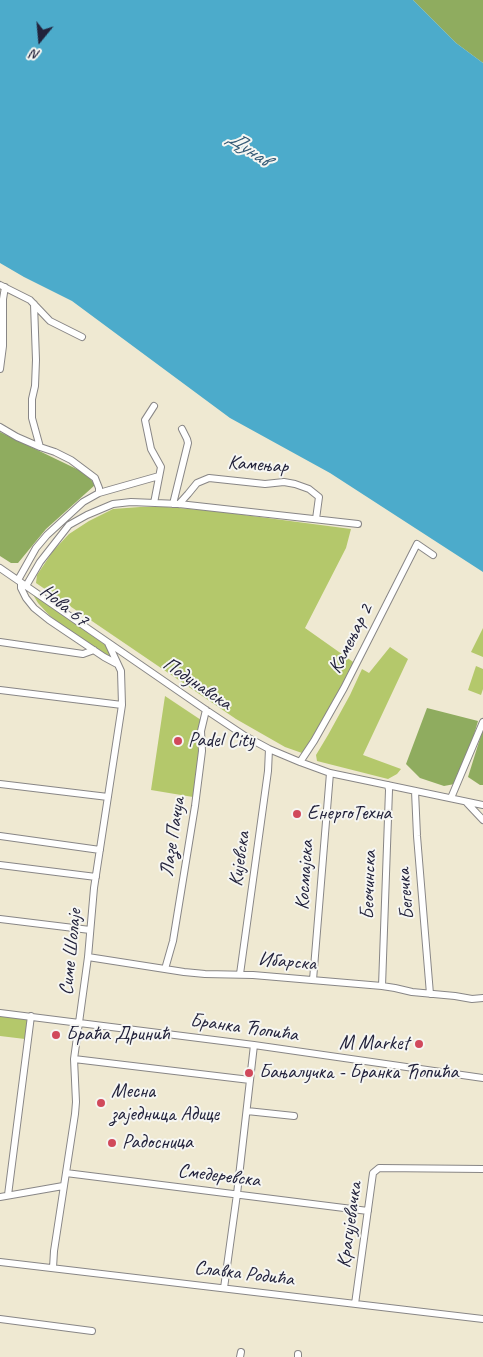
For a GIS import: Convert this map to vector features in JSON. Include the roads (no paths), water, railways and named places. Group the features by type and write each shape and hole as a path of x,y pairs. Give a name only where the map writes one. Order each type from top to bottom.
{"street":[{"path":"0,369 4,346 3,286 30,300 50,321 82,338"},
{"path":"34,304 36,369 32,399 32,418 40,447"},
{"path":"154,406 145,420 151,449 161,467 154,503"},
{"path":"0,427 17,437 55,452 80,467 95,478 99,493"},
{"path":"176,504 188,443 182,429"},
{"path":"22,583 36,548 47,535 83,502 99,493 158,476"},
{"name":"Камењар","path":"176,504 197,483 209,478 265,484 284,482 309,489 319,497 316,519"},
{"path":"22,583 69,525 113,504 131,502 176,504 358,524"},
{"name":"Камењар 2","path":"300,762 344,688 418,544 433,555"},
{"name":"Подунавска","path":"0,568 206,710 268,749 330,773 483,805"},
{"name":"Нова 67","path":"22,583 21,588 34,608 117,664"},
{"name":"Нова 67","path":"0,642 83,654 94,650"},
{"name":"Симе Шолаје","path":"53,1268 76,1102 74,1059 88,957 96,878 122,705 121,672 108,643"},
{"path":"0,690 122,705"},
{"name":"Лазе Пачуа","path":"165,969 173,941 196,806 202,750 201,730 206,710"},
{"path":"451,798 483,722"},
{"name":"Кијевска","path":"240,974 268,771 268,749"},
{"name":"Космајска","path":"313,980 330,773"},
{"path":"0,784 108,798"},
{"name":"Беочинска","path":"382,986 388,785"},
{"name":"Бегечка","path":"415,791 430,994"},
{"path":"466,802 483,820"},
{"path":"0,836 100,850"},
{"path":"0,865 96,878"},
{"path":"0,919 90,930"},
{"name":"Ибарска","path":"88,957 205,974 240,974 313,980 382,986 412,992 472,999 483,998"},
{"name":"Бранка Ћопића","path":"0,1013 254,1045 483,1078"},
{"path":"8,1195 31,1016"},
{"path":"224,1288 254,1045"},
{"path":"74,1059 250,1080"},
{"path":"247,1111 294,1116"},
{"name":"Крагујевачка","path":"356,1304 373,1173 379,1168 483,1169"},
{"name":"Смедеревска","path":"66,1173 368,1211"},
{"path":"0,1197 63,1186"},
{"name":"Славка Родића","path":"0,1262 483,1319"},
{"path":"0,1319 92,1331"}],"water":[{"name":"Дунав","path":"0,0 413,0 456,43 483,63 483,572 330,473 230,418 72,301 0,263"}],"place":[{"name":"Padel City","path":"178,741"},
{"name":"ЕнергоТехна","path":"297,814"},
{"name":"Браћа Дринић","path":"56,1035"},
{"name":"M Market","path":"419,1044"},
{"name":"Бањалучка - Бранка Ћопића","path":"249,1073"},
{"name":"Месна заједница Адице","path":"101,1103"},
{"name":"Радосница","path":"112,1143"}]}
